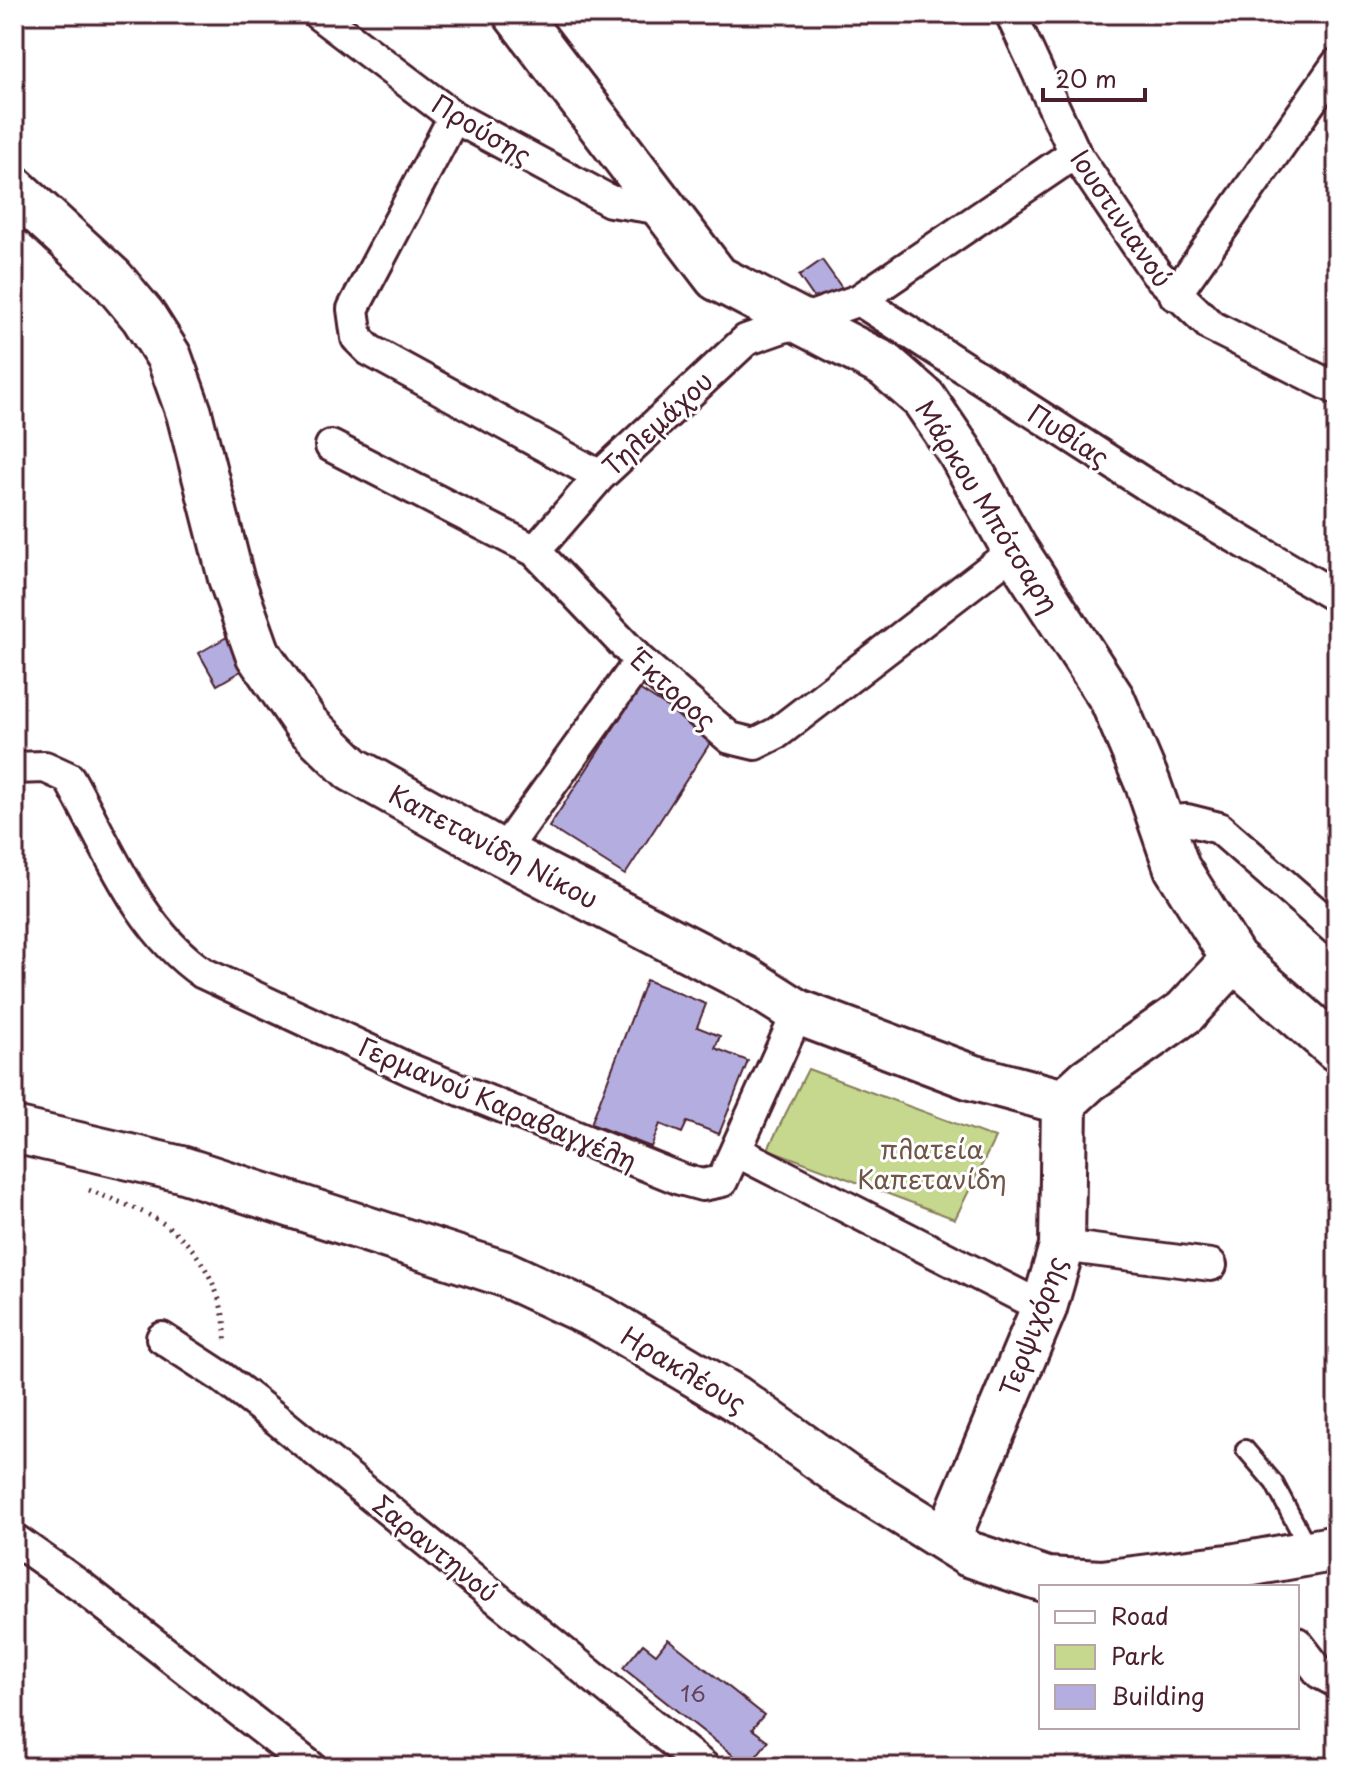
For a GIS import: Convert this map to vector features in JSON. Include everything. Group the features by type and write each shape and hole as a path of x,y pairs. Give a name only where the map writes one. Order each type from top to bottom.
{"street":[{"name":"Προύσης","path":"318,14 454,117 610,201 663,209"},
{"name":"Μάρκου Μπότσαρη","path":"516,14 717,278 885,365 924,399 960,452 1015,550 1112,699 1148,784 1158,822 1177,868 1234,959 1337,1049"},
{"name":"Ιουστινιανού","path":"1011,14 1075,153 1156,273 1175,295 1211,326 1337,389"},
{"path":"1175,295 1337,64"},
{"path":"454,117 353,309 357,338 369,350 600,476"},
{"path":"798,321 859,300 1075,153"},
{"name":"Καπετανίδη Νίκου","path":"14,189 112,279 143,316 169,357 189,413 231,578 258,654 306,724 352,769 502,853 746,979 798,1012 971,1077 1064,1102"},
{"name":"Πυθίας","path":"859,300 1145,484 1337,597"},
{"name":"Τηλεμάχου","path":"535,551 600,476 746,340 798,321"},
{"name":"Έκτορος","path":"331,446 535,551 640,661 730,738 755,744 777,733 1015,550"},
{"path":"502,853 640,661"},
{"name":"Γερμανού Καραβαγγέλη","path":"14,768 45,767 69,778 156,932 176,955 203,973 409,1069 680,1179 702,1185 722,1181 736,1151"},
{"path":"1158,822 1187,820 1219,828 1337,931"},
{"path":"1064,1102 1088,1080 1185,1012 1234,959"},
{"path":"798,1012 736,1151 1044,1308"},
{"name":"Τερψιχόρης","path":"947,1540 1044,1308 1062,1246 1064,1102"},
{"name":"Ηρακλέους","path":"14,1130 181,1169 505,1274 602,1319 735,1398 847,1478 969,1554 1047,1580 1102,1583 1245,1576 1323,1549"},
{"path":"1062,1246 1211,1265"},
{"name":"Σαραντηνού","path":"162,1338 222,1377 704,1767"},
{"path":"14,1539 83,1588 311,1767"},
{"path":"1299,1646 1320,1673 1337,1682"}],"lane":[{"path":"1245,1449 1323,1549"}],"path":[{"path":"60,1141 84,1188 149,1215 176,1232 194,1253 216,1291 226,1329 222,1377"}],"green space":[{"name":"πλατεία Καπετανίδη","path":"808,1069 995,1138 955,1219 768,1149"}],"building":[{"path":"822,260 842,288 819,305 799,276"},
{"path":"232,634 251,665 217,685 199,653"},
{"path":"639,689 714,737 625,875 549,827"},
{"path":"646,980 706,1004 697,1027 720,1036 715,1048 748,1061 719,1134 687,1122 682,1133 660,1124 651,1147 591,1124"},
{"path":"668,1639 764,1715 752,1729 768,1741 748,1767 623,1668 643,1644 656,1654"}]}
